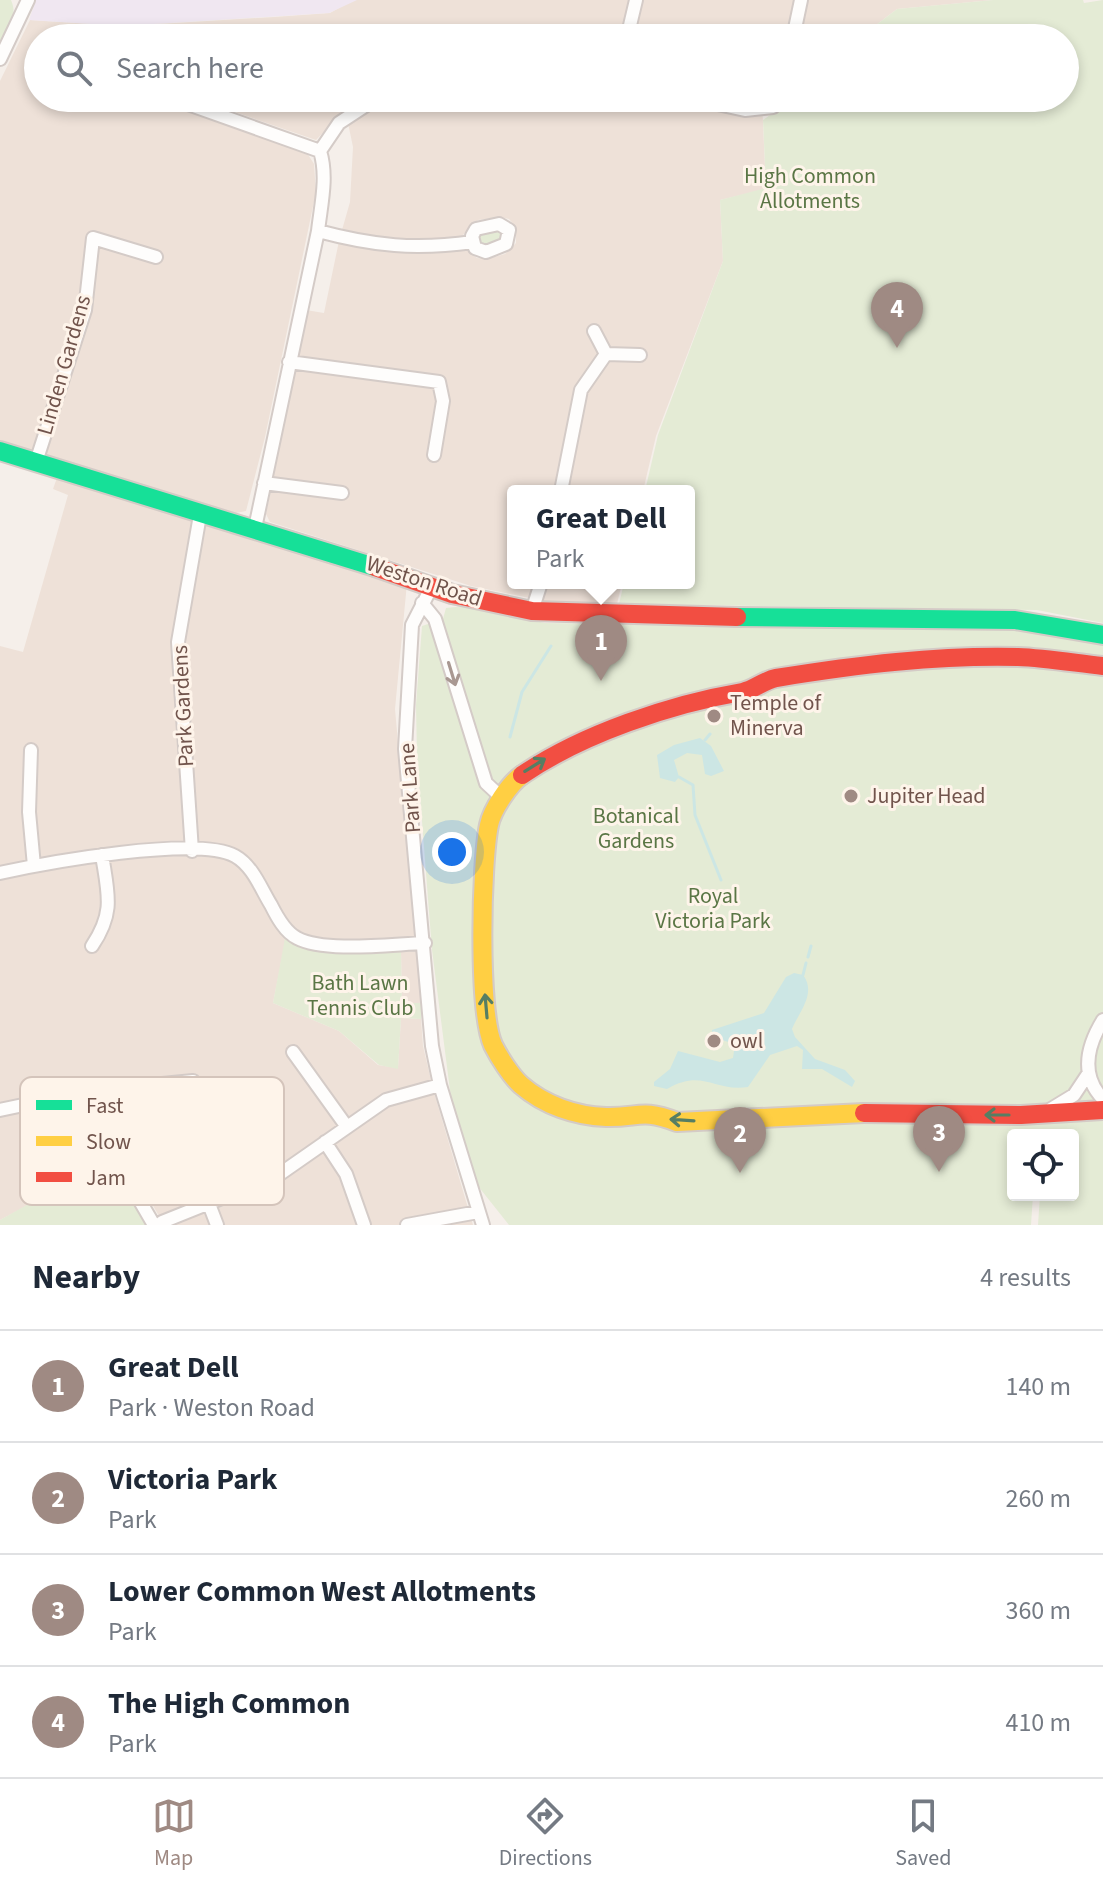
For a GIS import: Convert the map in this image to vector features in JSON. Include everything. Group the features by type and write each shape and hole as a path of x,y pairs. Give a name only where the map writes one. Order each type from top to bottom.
{"street":[{"path":"0,59 28,0"},
{"path":"630,24 636,0"},
{"path":"796,24 801,0"},
{"path":"214,112 320,151"},
{"path":"255,528 318,231 324,170 320,151 339,123 356,112"},
{"path":"318,231 375,245 424,249 473,242"},
{"name":"Linden Gardens","path":"36,462 85,310 93,238 156,257"},
{"path":"594,331 606,354"},
{"path":"606,354 640,355"},
{"path":"562,485 581,390 606,354"},
{"path":"289,362 442,377 443,401 434,455"},
{"name":"Weston Road","path":"0,451 200,515 255,528 404,575 426,596 578,615 1015,620 1103,635"},
{"path":"264,483 342,493"},
{"name":"Park Gardens","path":"192,851 178,642 200,515"},
{"path":"532,611 539,589"},
{"path":"426,596 486,783 501,797"},
{"name":"Park Lane","path":"426,596 412,625 405,749 432,1046 440,1085 483,1225"},
{"path":"1103,666 1044,657 946,658 880,662 770,679 744,692 726,692 648,717 550,756 513,781 501,797 489,823 485,846 482,950 488,1026 493,1045 519,1083 545,1102 606,1117 651,1112 677,1122 780,1119 815,1113 1036,1114 1103,1110"},
{"path":"31,750 29,812 34,866"},
{"path":"0,873 102,855 192,851 234,856 248,866 280,921 297,938 335,944 425,943"},
{"path":"92,946 105,926 110,910 102,855"},
{"path":"1036,1114 1064,1104 1084,1084 1090,1049 1103,1020"},
{"path":"293,1052 347,1127"},
{"path":"1088,1074 1103,1099"},
{"path":"284,1171 386,1100 440,1085"},
{"path":"0,1110 20,1106"},
{"path":"325,1142 346,1174 364,1225"},
{"path":"145,1205 156,1223 206,1205"},
{"path":"209,1205 217,1225"},
{"path":"407,1225 478,1212"}],"shaded area":[{"path":"36,0 357,0 329,13 154,24 29,20"},
{"path":"353,0 798,0 792,24 158,24 330,13"},
{"path":"808,0 993,0 897,9 877,24 802,24"},
{"path":"30,20 93,24 28,24"},
{"path":"24,32 24,112 191,112 307,153 314,164 316,192 265,437 246,511 236,513 152,491 0,442 0,81"},
{"path":"235,112 343,112 316,140"},
{"path":"365,112 762,112 766,189 720,200 723,261 656,436 644,485 507,485 507,589 621,589 617,604 554,603 471,586 270,522 266,514 306,310 324,313 339,241 394,251 464,248 477,258 487,259 505,254 516,243 516,227 509,219 500,217 478,220 461,237 388,238 342,230 350,202 353,147 348,123"},
{"path":"58,475 407,583 395,709 421,1003 402,1003 401,952 327,952 303,948 286,938 273,1003 339,1031 378,1065 398,1068 401,1018 421,1019 423,1046 433,1089 473,1225 164,1225 153,1205 284,1205 284,1077 20,1077 20,1205 28,1205 0,1220 0,646 23,652 68,495 53,489"}],"green space":[{"path":"0,0 11,0 14,13 0,50"},
{"name":"High Common Allotments","path":"993,0 1083,0 1084,3 1103,0 1103,623 1037,610 619,604 623,589 695,589 695,485 646,485 658,435 723,261 720,200 766,188 763,120 774,112 1079,112 1079,24 877,24 897,9"},
{"path":"503,228 500,244 478,246 478,231"},
{"name":"Royal Victoria Park","path":"465,606 545,623 1038,630 1103,643 1103,1225 1038,1225 1040,1201 1079,1201 1079,1129 1007,1129 1007,1201 1033,1201 1031,1225 509,1225 478,1186 451,1098 432,950 416,705 422,626 443,619 446,608"},
{"name":"Bath Lawn Tennis Club","path":"285,938 327,951 401,952 402,1003 421,1003 421,1019 401,1018 398,1069 379,1065 339,1031 273,1003"},
{"path":"27,1205 135,1205 146,1225 0,1225 0,1220"}],"water":[{"path":"700,738 711,746 724,771 711,776 705,774 702,755 687,753 674,760 679,777 675,782 660,778 657,755 674,745"},
{"path":"794,973 803,975 808,989 808,996 792,1029 795,1037 815,1059 845,1070 855,1081 852,1087 822,1069 802,1069 803,1050 797,1046 770,1055 748,1087 736,1088 699,1080 679,1083 667,1089 654,1086 654,1082 670,1069 678,1051 720,1062 733,1058 735,1044 712,1037 712,1030 764,1013 786,977"}],"waterway":[{"path":"510,737 522,692 551,646"},
{"path":"705,740 710,734"},
{"path":"679,777 693,785 695,815 721,880"},
{"path":"808,957 811,946"},
{"path":"803,975 806,963"}],"traffic: fast":[{"path":"0,451 375,567"},
{"path":"737,617 1015,620 1103,635"}],"traffic: slow":[{"path":"522,775 502,798 489,825 482,937 488,1027 498,1055 521,1085 550,1104 594,1116 647,1115 677,1122 864,1113"}],"traffic: jam":[{"path":"375,567 452,594 532,611 737,617"},
{"path":"522,775 599,734 686,704 746,691 776,678 927,659 1029,658 1103,666"},
{"path":"864,1113 1021,1115 1103,1110"}],"place":[{"name":"The High Common","path":"897,348"},
{"name":"Great Dell","path":"601,681"},
{"name":"Temple of Minerva","path":"714,716"},
{"name":"Jupiter Head","path":"851,796"},
{"name":"owl","path":"714,1041"},
{"name":"Lower Common West Allotments","path":"939,1172"},
{"name":"Victoria Park","path":"740,1173"}],"park label":[{"name":"Botanical Gardens","path":"636,828"}]}
